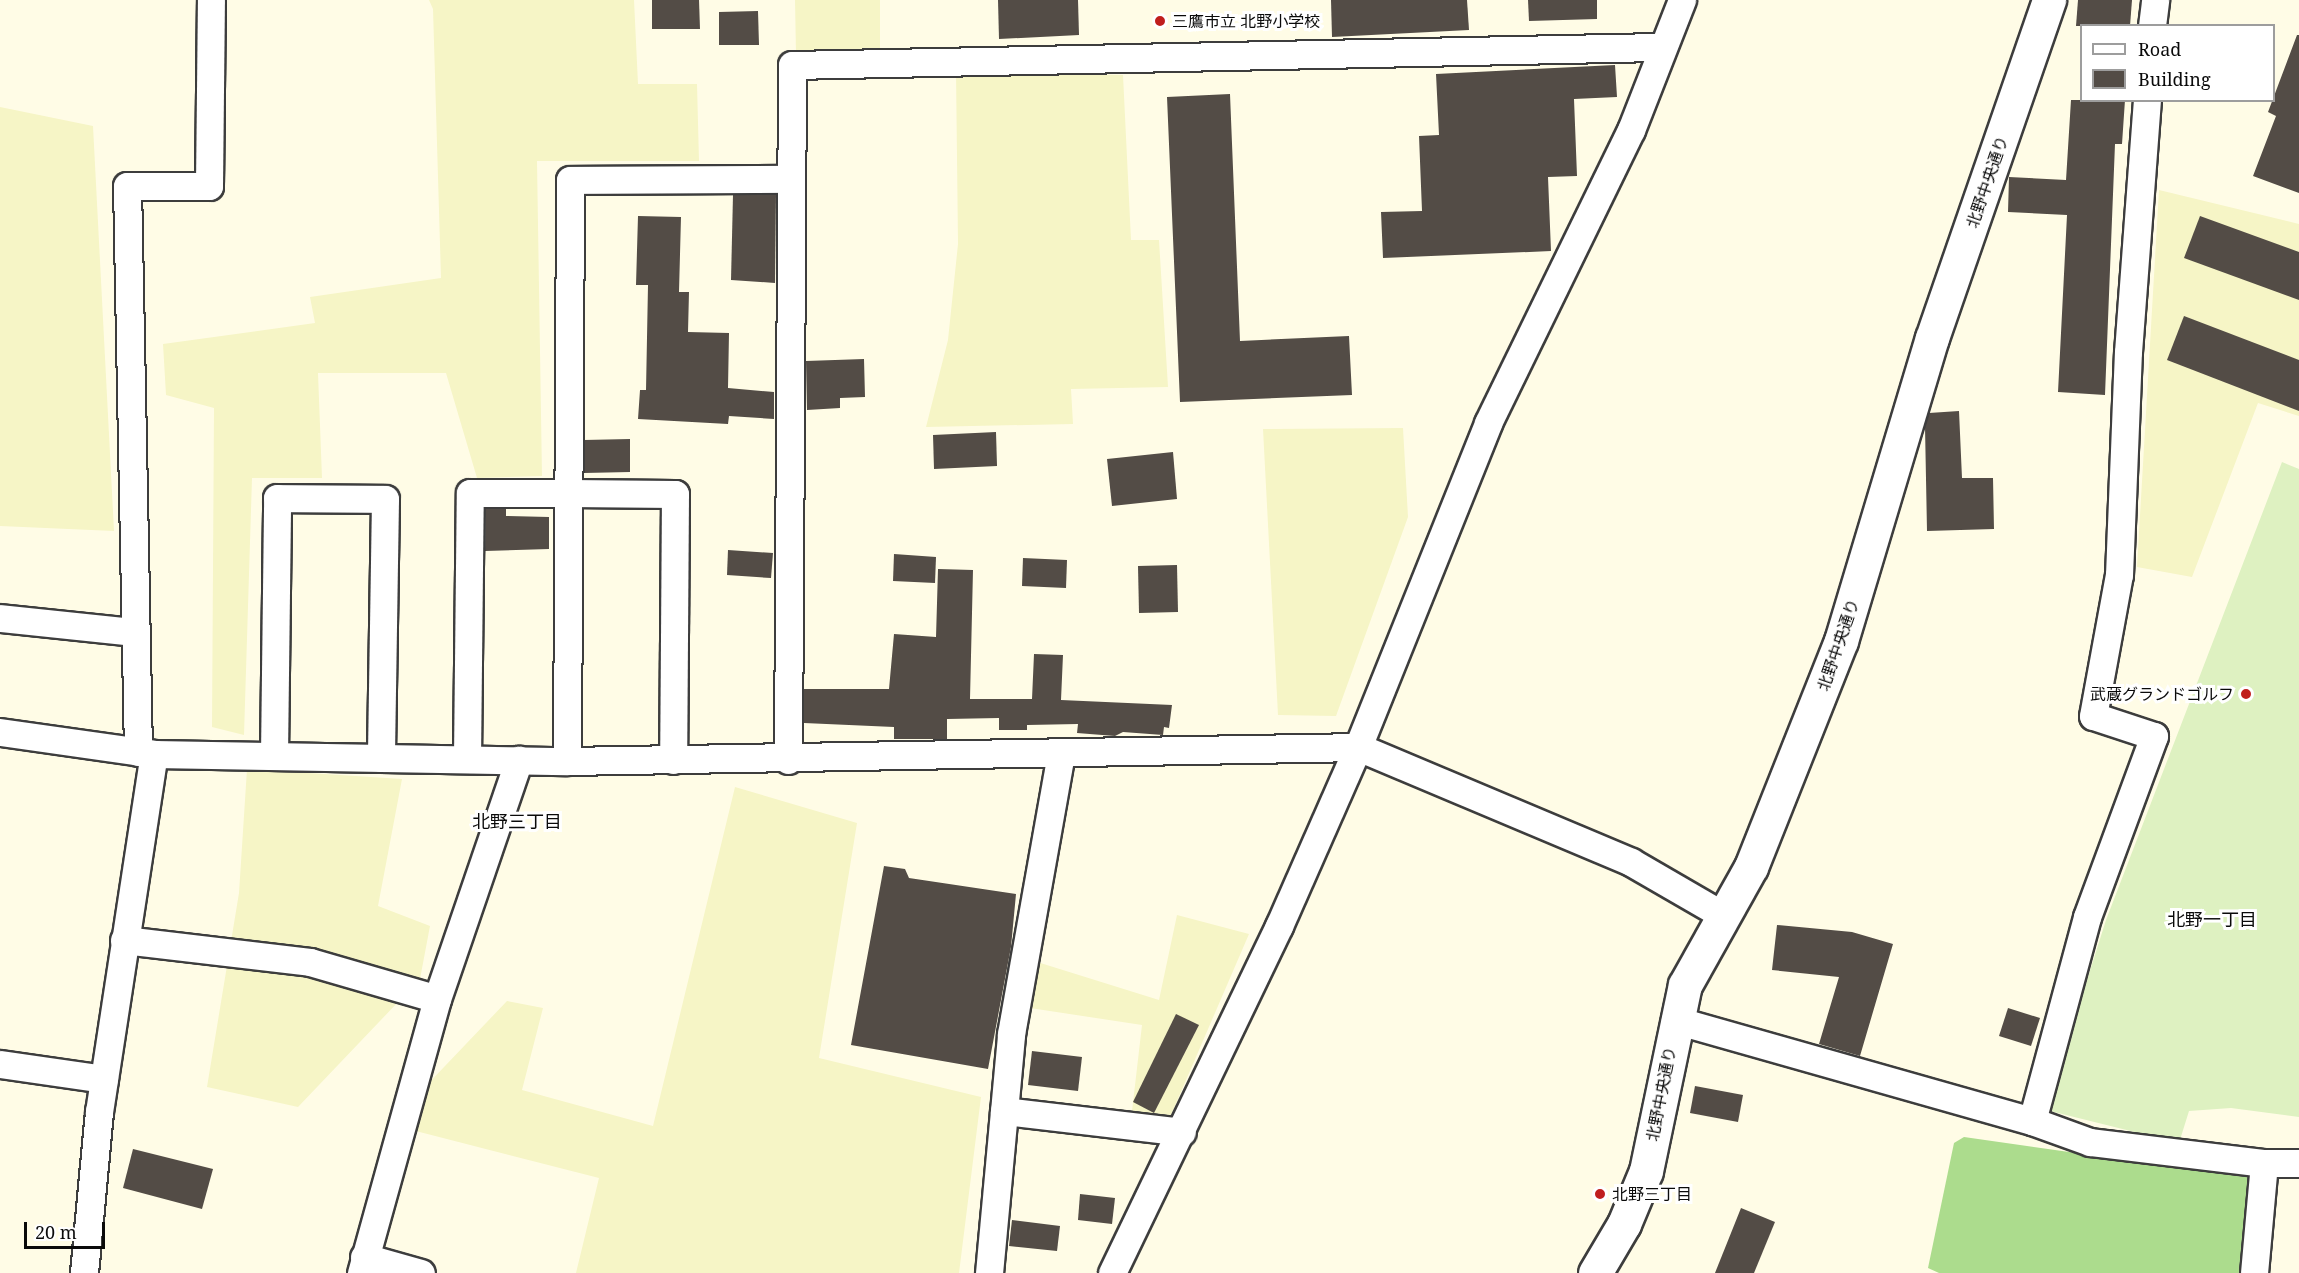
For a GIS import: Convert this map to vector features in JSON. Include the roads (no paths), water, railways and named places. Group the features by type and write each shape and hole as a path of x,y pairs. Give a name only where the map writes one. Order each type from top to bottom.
{"street":[{"path":"84,1273 104,1079 124,940 146,753 133,632 127,186 209,186 211,0"},
{"path":"1112,1273 1182,1131 1358,747 1488,423 1632,130 1661,47 1682,0"},
{"name":"北野中央通り","path":"1595,1273 1624,1224 1646,1171 1675,1020 1685,985 1751,867 1841,641 1932,338 2049,0"},
{"path":"2152,24 2155,0"},
{"path":"788,760 792,65 1661,47"},
{"path":"2032,1121 2087,917 2154,736 2092,716 2119,574 2128,352 2147,102"},
{"path":"567,761 570,180 791,179"},
{"path":"467,759 470,493 568,493 675,494 673,760"},
{"path":"274,756 277,498 384,499 381,758"},
{"path":"0,618 133,632"},
{"path":"0,732 146,753 567,761 788,760 1358,747 1631,862 1724,916"},
{"path":"989,1273 1011,1034 1061,754"},
{"path":"421,1273 362,1265 436,999 519,760"},
{"path":"124,940 310,962 436,999"},
{"path":"1675,1020 2032,1121 2090,1142 2264,1163 2299,1163"},
{"path":"0,1064 104,1079"},
{"path":"1004,1111 1182,1131"},
{"path":"2254,1273 2264,1163"}],"place":[{"name":"三鷹市立 北野小学校","path":"1160,21"},
{"name":"武蔵グランドゴルフ","path":"2246,694"},
{"name":"北野三丁目","path":"1600,1194"}],"district":[{"name":"北野三丁目","path":"517,821"},
{"name":"北野一丁目","path":"2212,919"}]}
